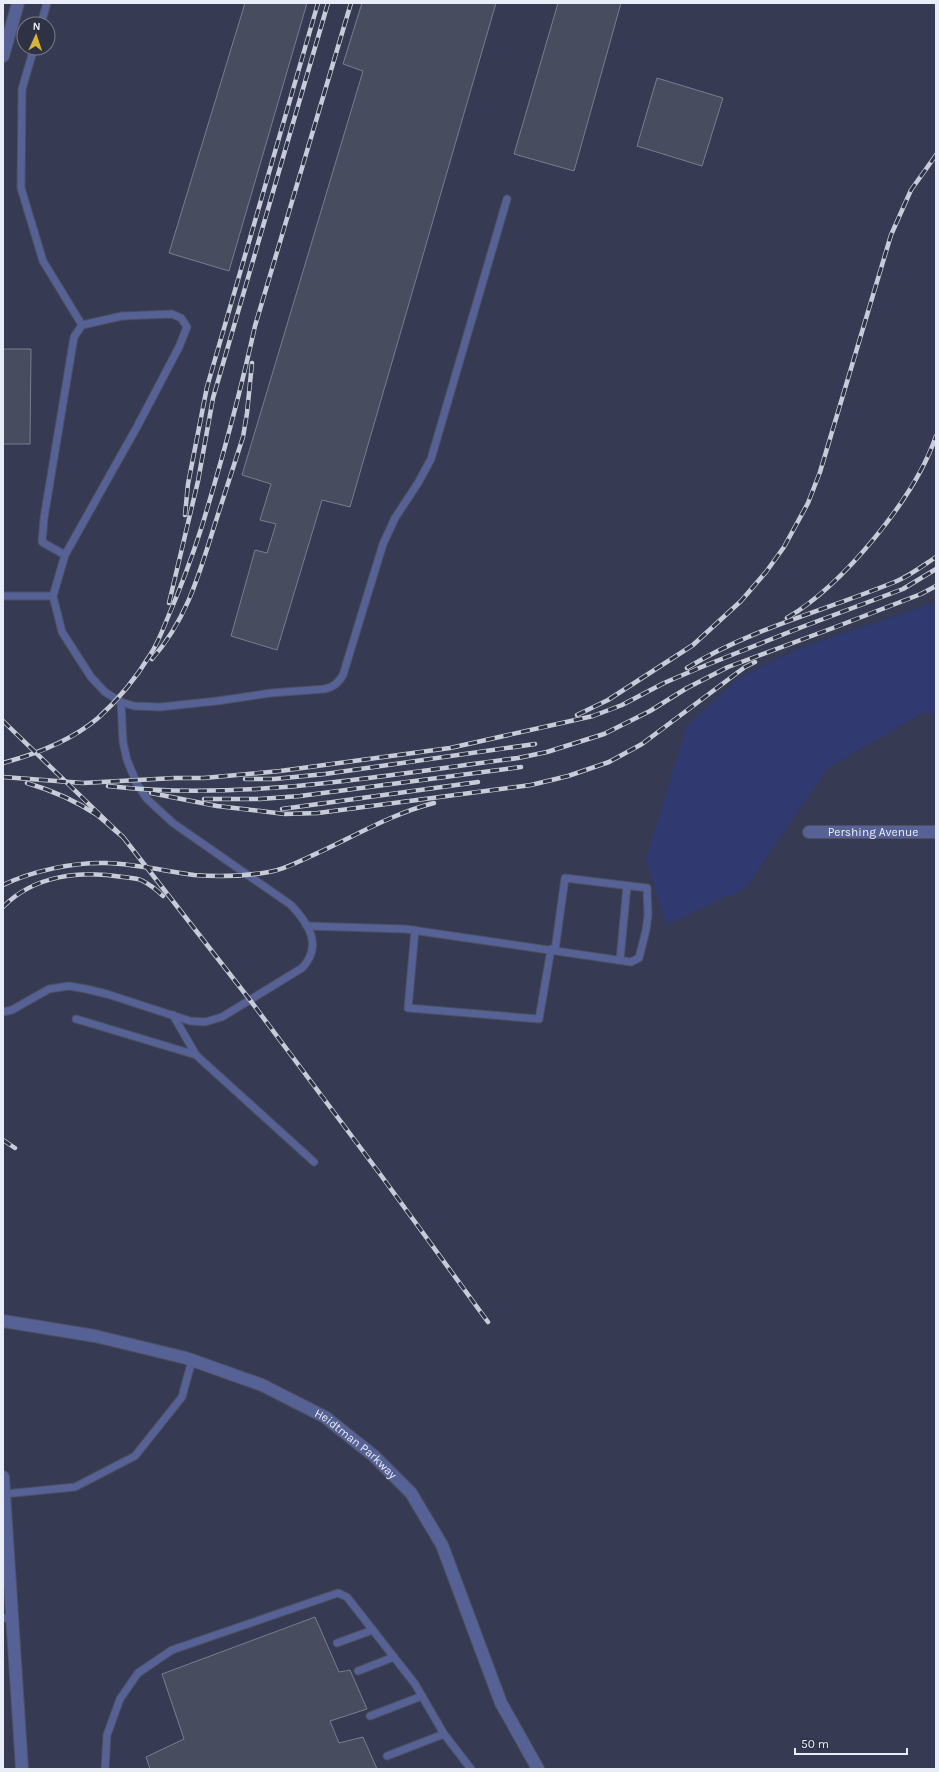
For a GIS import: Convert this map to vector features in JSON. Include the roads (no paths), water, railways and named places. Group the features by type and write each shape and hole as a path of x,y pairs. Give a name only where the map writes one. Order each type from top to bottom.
{"street":[{"path":"3,56 18,3"},
{"name":"Pershing Avenue","path":"809,832 936,832"},
{"name":"Heidtman Parkway","path":"3,1321 95,1336 192,1360 262,1384 325,1417 374,1456 411,1493 442,1545 501,1703 538,1769"},
{"path":"3,1477 7,1619 22,1769"}],"lane":[{"path":"43,16 47,3"},
{"path":"32,56 22,89 21,188 43,261 82,325"},
{"path":"65,555 42,542 44,518 74,337 82,325 122,316 172,314 181,318 187,327 179,347 138,425 65,555 53,596 62,632 91,678 105,692 121,702 134,706 160,708 271,693 324,689 332,687 343,675 383,544 395,518 418,484 431,459 507,199"},
{"path":"3,596 53,596"},
{"path":"3,1012 12,1010 49,989 64,986 86,989 198,1022 213,1021 302,968 309,961 313,946 311,936 300,915 286,901 234,867 173,823 147,799 137,784 127,760 121,702"},
{"path":"307,926 367,927 415,930 553,950 631,962 639,958 646,930 648,915 647,888 565,878 553,950 539,1019 408,1008 415,930"},
{"path":"620,960 627,886"},
{"path":"173,1015 196,1055 314,1162"},
{"path":"76,1019 196,1055"},
{"path":"4,1494 75,1487 135,1456 182,1397 192,1360"},
{"path":"105,1769 107,1735 120,1699 138,1673 172,1650 338,1593 347,1597 394,1657 422,1696 444,1734 471,1769"},
{"path":"337,1643 373,1630"},
{"path":"358,1671 394,1657"},
{"path":"370,1716 422,1696"},
{"path":"387,1756 444,1734"}],"railway":[{"path":"185,515 188,484 207,387 318,3"},
{"path":"169,603 198,481 213,398 328,3"},
{"path":"3,763 53,746 88,726 98,718 113,704 133,680 145,664 160,636 182,583 202,526 230,427 255,326 351,3"},
{"path":"577,715 608,700 693,645 741,601 766,572 784,547 808,503 820,472 891,235 911,190 936,155"},
{"path":"152,659 164,644 182,614 190,598 202,565 243,437 252,363"},
{"path":"787,618 809,603 831,584 875,538 912,486 926,460 936,436"},
{"path":"687,668 737,642 790,620 897,581 936,557"},
{"path":"3,777 83,783 204,778 280,771 450,748 593,716 622,705 664,683 699,668 903,589 936,569"},
{"path":"108,786 159,790 211,791 262,789 365,779 518,758 547,752 604,734 650,711 687,688 728,667 921,594 936,586"},
{"path":"151,793 217,806 285,814 318,813 531,785 568,776 609,762 642,744 745,667 755,662"},
{"path":"3,721 123,837 97,815 81,805 45,789 27,783"},
{"path":"245,779 274,779 325,774 535,744"},
{"path":"204,799 260,799 300,796 521,767"},
{"path":"282,809 478,782"},
{"path":"3,885 53,868 94,863 128,865 203,876 241,875 274,871 294,864 386,820 434,803"},
{"path":"123,837 250,1000 488,1322"},
{"path":"3,907 15,896 29,888 59,877 75,875 107,875 137,879 150,885 163,896"},
{"path":"3,1140 15,1148"}]}
